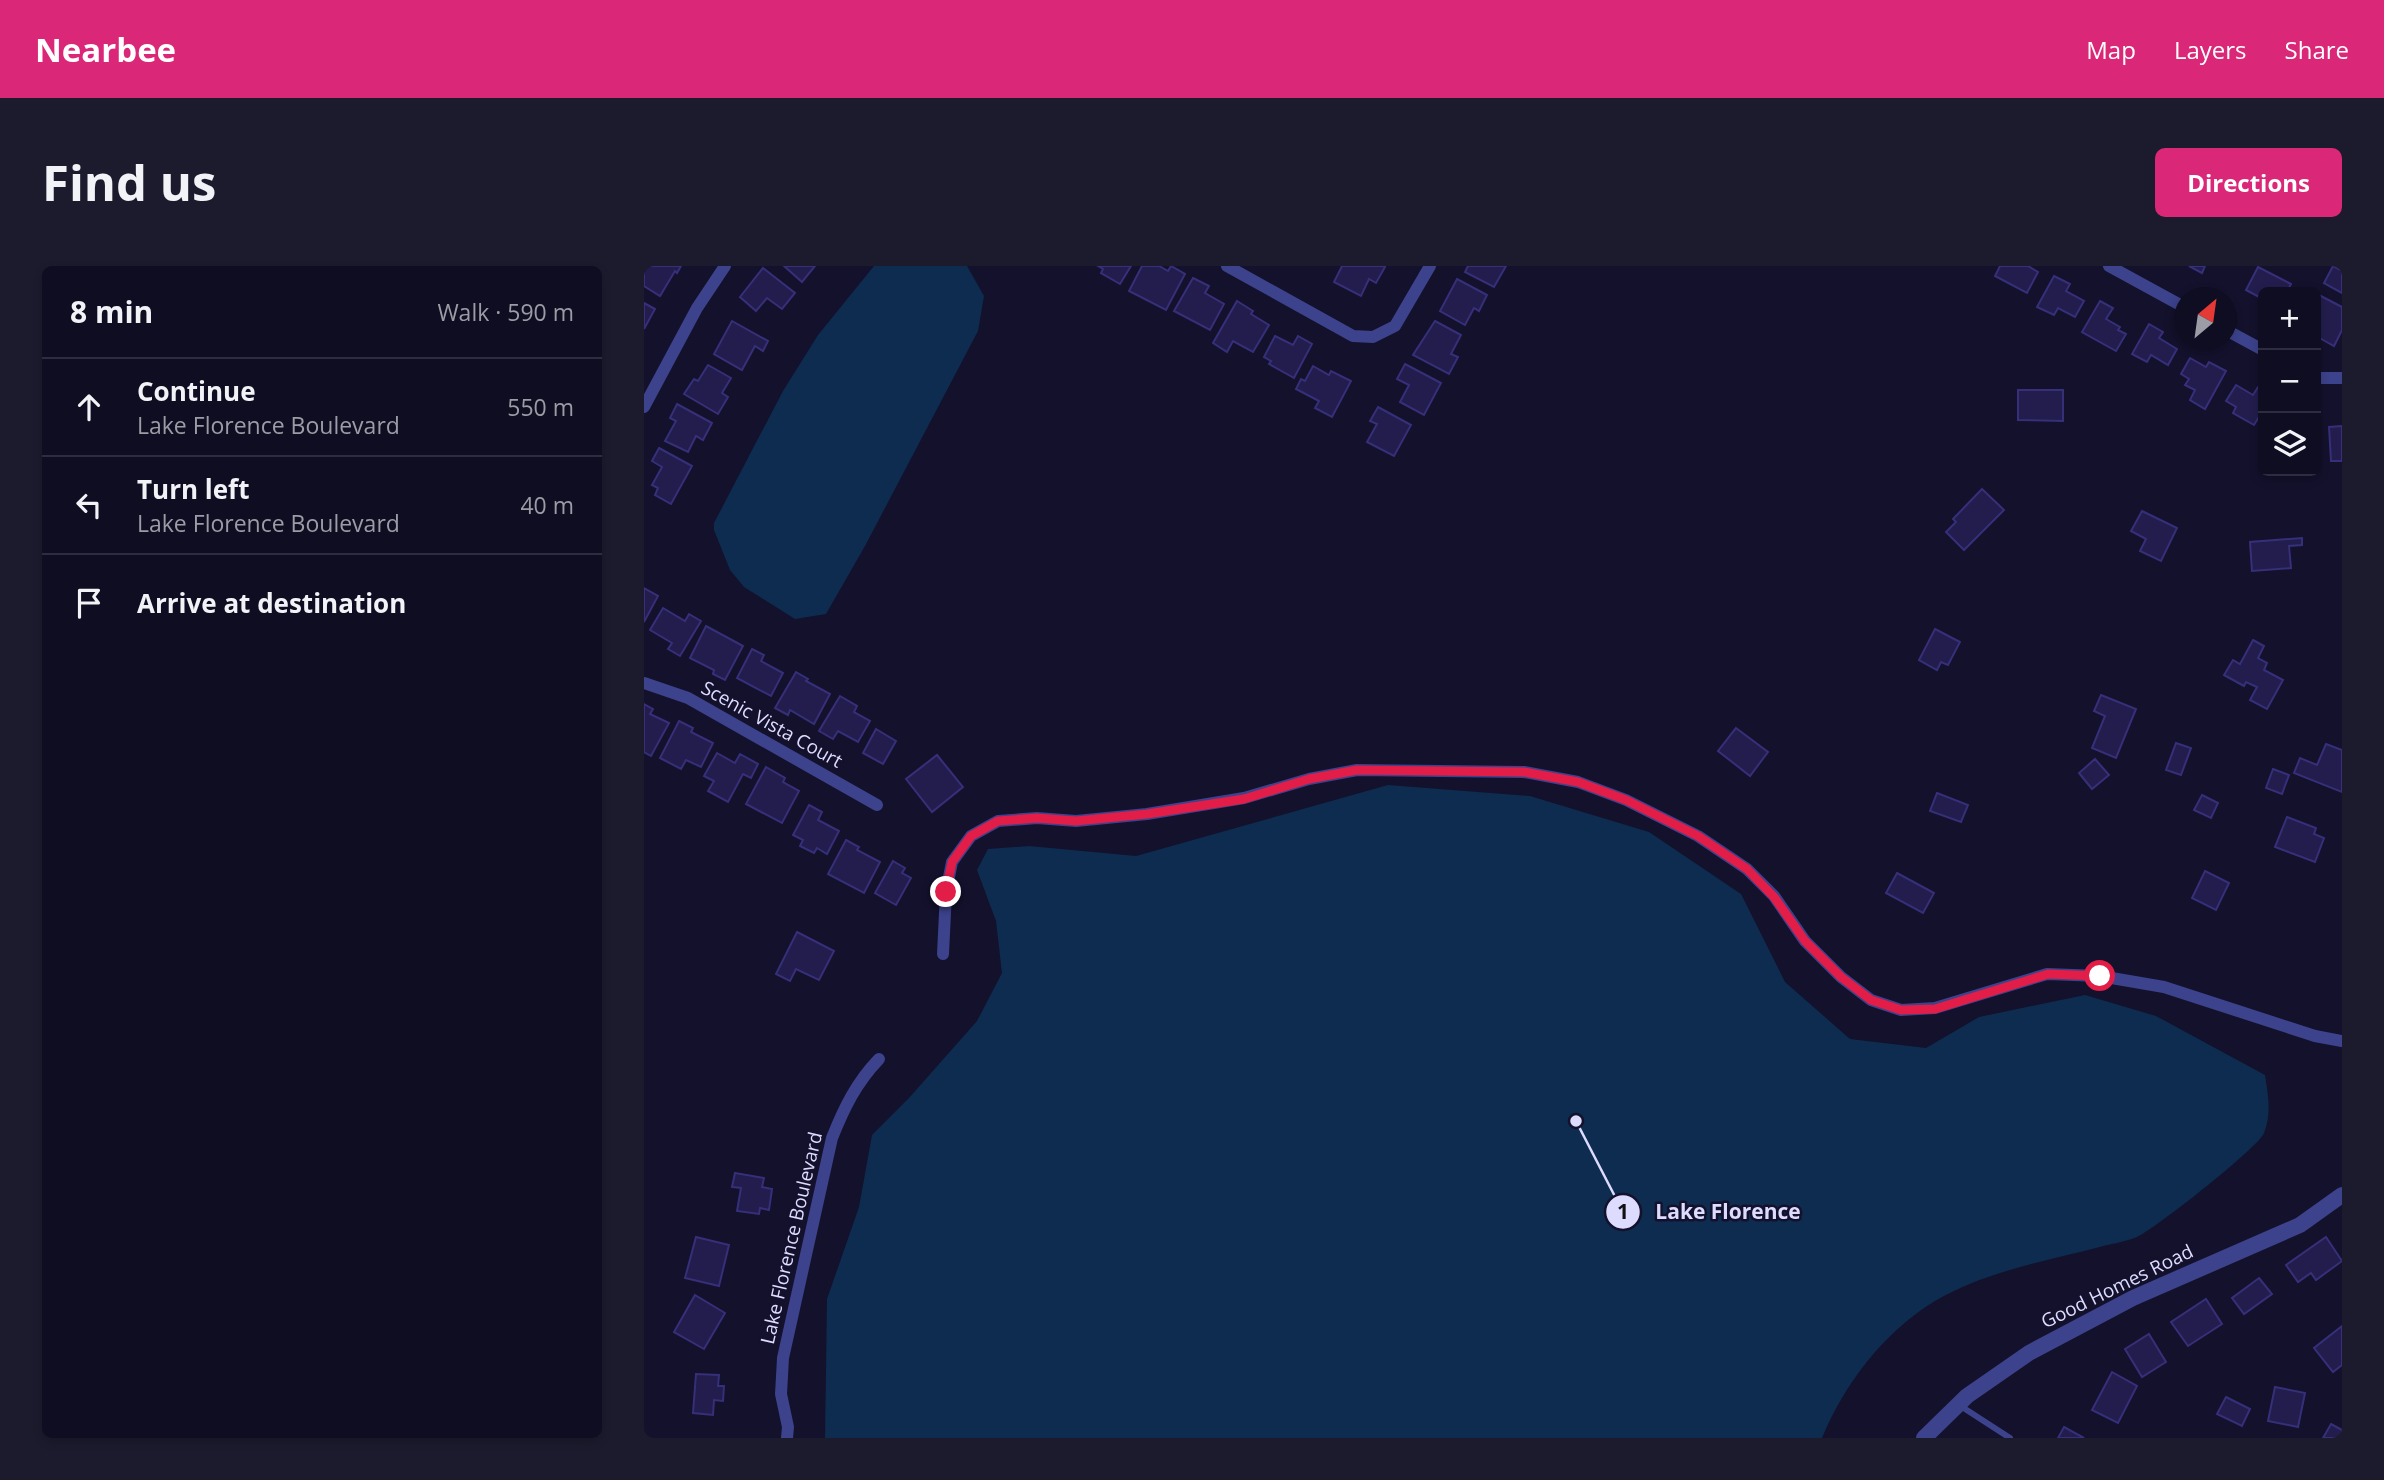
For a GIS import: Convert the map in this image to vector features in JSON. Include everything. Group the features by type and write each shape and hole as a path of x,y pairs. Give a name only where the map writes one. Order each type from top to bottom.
{"street":[{"path":"644,407 698,308 725,266"},
{"path":"1227,266 1353,336 1373,337 1395,326 1430,266"},
{"path":"2109,266 2134,272 2174,299"},
{"path":"2237,336 2261,350"},
{"path":"2321,378 2342,379"},
{"name":"Scenic Vista Court","path":"644,683 688,698 877,805"},
{"path":"943,954 946,892 952,862 971,836 998,821 1037,818 1076,821 1147,814 1244,799 1309,779 1357,770 1524,772 1578,782 1626,800 1698,836 1747,869 1774,897 1805,941 1841,977 1871,1000 1901,1010 1935,1009 2048,974 2100,976 2164,987 2315,1036 2342,1041"},
{"name":"Lake Florence Boulevard","path":"787,1438 788,1427 781,1394 783,1358 832,1139 845,1105 862,1076 878,1059"},
{"name":"Good Homes Road","path":"1924,1438 1958,1404 1996,1375 2071,1330 2133,1298 2300,1225 2342,1195"}],"lane":[{"path":"1958,1404 2010,1438"}],"water":[{"path":"874,266 967,266 984,296 978,331 865,546 826,614 795,619 744,587 730,570 714,530 714,523 783,391 818,335"},
{"path":"1388,785 1530,796 1649,832 1741,894 1785,982 1850,1039 1926,1048 1979,1017 2085,995 2156,1016 2265,1075 2269,1111 2264,1133 2245,1154 2205,1187 2137,1237 1993,1275 1954,1291 1916,1314 1868,1360 1842,1398 1822,1438 825,1438 827,1299 859,1207 872,1135 909,1098 977,1021 1002,973 996,921 977,870 988,849 1029,846 1136,856"}],"building":[{"path":"644,266 681,266 660,296 644,286"},
{"path":"784,266 815,266 802,282"},
{"path":"1098,266 1131,266 1120,284 1101,273 1103,269"},
{"path":"1142,266 1159,266 1168,271 1171,266 1185,274 1166,310 1129,291"},
{"path":"1342,266 1385,267 1376,283 1369,279 1361,296 1334,282"},
{"path":"1468,266 1506,266 1494,287 1465,272"},
{"path":"2000,266 2028,266 2038,272 2027,293 1995,276"},
{"path":"2189,266 2205,266 2202,273"},
{"path":"2333,266 2342,271 2342,293 2324,283"},
{"path":"2258,267 2291,284 2290,287 2258,287 2258,296 2246,290"},
{"path":"763,268 795,293 782,309 767,298 756,311 740,297"},
{"path":"2054,276 2070,284 2066,291 2084,301 2075,317 2058,308 2054,315 2037,307"},
{"path":"1193,278 1209,286 1205,293 1224,304 1210,330 1174,311"},
{"path":"1457,279 1487,295 1479,311 1474,308 1465,325 1440,311"},
{"path":"2321,296 2342,307 2342,330 2334,346 2321,339"},
{"path":"1237,301 1269,325 1253,352 1233,341 1227,352 1213,343"},
{"path":"2100,301 2113,308 2106,319 2126,334 2116,351 2082,332"},
{"path":"644,303 655,309 644,329"},
{"path":"732,321 768,341 763,351 755,346 742,370 714,354"},
{"path":"1435,321 1461,335 1451,354 1458,357 1449,374 1413,355"},
{"path":"2149,324 2163,332 2159,338 2176,350 2168,365 2151,355 2147,362 2132,354"},
{"path":"1275,336 1293,345 1298,336 1312,344 1294,378 1269,364 1271,361 1264,357"},
{"path":"2190,358 2206,367 2209,362 2226,371 2205,409 2190,400 2195,390 2185,385 2189,379 2181,374"},
{"path":"1405,364 1441,383 1424,415 1400,402 1409,385 1397,379"},
{"path":"708,365 731,378 722,393 728,397 718,414 684,394 694,379 698,381"},
{"path":"1313,366 1329,375 1331,371 1351,381 1332,417 1315,408 1319,401 1296,389 1301,379 1305,381"},
{"path":"2236,385 2253,395 2258,387 2258,418 2254,425 2233,413 2236,407 2226,401"},
{"path":"2018,390 2063,390 2063,421 2018,420"},
{"path":"677,404 712,423 703,440 696,436 688,452 665,441 676,421 670,418"},
{"path":"1378,407 1411,425 1394,456 1367,442 1377,424 1370,421"},
{"path":"2342,426 2342,461 2331,461 2329,427"},
{"path":"659,448 692,466 671,504 655,495 658,488 652,485 662,467 652,461"},
{"path":"1982,489 2004,510 1964,550 1946,532 1956,522 1953,519"},
{"path":"2142,511 2177,528 2161,561 2140,551 2146,539 2131,531"},
{"path":"2302,538 2302,545 2289,546 2291,568 2252,571 2250,542"},
{"path":"644,588 658,596 644,622"},
{"path":"663,608 685,621 689,614 701,621 680,656 668,649 672,643 650,630"},
{"path":"706,626 743,646 725,680 713,674 714,670 690,658"},
{"path":"1935,629 1960,642 1948,665 1941,662 1937,670 1919,660"},
{"path":"2253,640 2264,646 2258,658 2267,663 2264,670 2283,680 2267,709 2250,700 2257,687 2246,682 2244,686 2224,675 2233,660 2240,664"},
{"path":"752,649 764,655 761,661 783,673 771,696 737,678"},
{"path":"796,672 808,679 806,681 830,694 814,724 790,710 788,715 775,708"},
{"path":"2101,695 2136,709 2116,758 2092,748 2105,716 2094,711"},
{"path":"840,696 857,706 854,712 870,721 858,742 838,731 833,739 819,731"},
{"path":"644,704 653,709 650,714 669,723 651,756 644,752"},
{"path":"679,721 693,728 691,732 713,743 701,767 686,760 681,769 660,758"},
{"path":"1736,728 1768,752 1750,776 1718,751"},
{"path":"876,729 896,741 883,764 863,753"},
{"path":"2176,743 2191,748 2181,775 2166,770"},
{"path":"2326,744 2342,750 2342,792 2294,773 2300,758 2317,765"},
{"path":"717,753 735,763 740,754 758,764 751,778 743,774 728,802 708,791 714,781 704,776"},
{"path":"937,755 963,787 932,812 906,779"},
{"path":"2095,759 2109,775 2092,789 2079,773"},
{"path":"766,767 785,778 783,782 799,791 782,823 746,804"},
{"path":"2273,769 2289,775 2282,794 2266,788"},
{"path":"1937,793 1968,805 1961,822 1930,811"},
{"path":"2202,795 2218,803 2211,818 2194,810"},
{"path":"809,805 822,812 818,820 839,831 827,854 817,848 814,853 800,846 803,840 793,835"},
{"path":"2287,817 2316,828 2314,834 2324,838 2315,862 2275,847"},
{"path":"846,840 859,847 857,850 880,862 864,893 828,874"},
{"path":"893,861 905,868 902,873 911,878 896,905 875,893"},
{"path":"2205,871 2229,883 2216,910 2192,898"},
{"path":"1897,873 1934,893 1923,913 1886,893"},
{"path":"797,932 834,951 819,980 796,969 790,981 776,974"},
{"path":"735,1173 764,1178 762,1187 772,1189 769,1210 760,1208 759,1214 737,1211 741,1188 732,1187"},
{"path":"696,1237 729,1245 719,1286 685,1278"},
{"path":"2326,1237 2342,1261 2316,1280 2311,1273 2298,1282 2286,1265"},
{"path":"2259,1278 2272,1294 2244,1314 2232,1298"},
{"path":"695,1295 725,1313 704,1349 674,1332"},
{"path":"2206,1299 2222,1324 2188,1346 2171,1322"},
{"path":"2342,1326 2342,1365 2333,1372 2314,1348"},
{"path":"2149,1334 2166,1362 2142,1377 2125,1349"},
{"path":"2112,1372 2137,1386 2118,1423 2092,1410"},
{"path":"696,1374 719,1375 718,1386 724,1386 723,1401 714,1400 713,1415 693,1413"},
{"path":"2275,1387 2305,1393 2298,1427 2268,1421"},
{"path":"2226,1397 2250,1409 2242,1426 2217,1414"},
{"path":"2331,1424 2342,1430 2342,1438 2323,1438"},
{"path":"2064,1427 2084,1438 2058,1438"}],"place":[{"name":"Lake Florence","path":"1576,1121"}],"route":[{"path":"946,892 952,862 971,836 998,821 1037,818 1076,821 1147,814 1244,799 1309,779 1357,770 1524,772 1578,782 1626,800 1698,836 1747,869 1774,897 1805,941 1841,977 1871,1000 1901,1010 1935,1009 2048,974 2100,976"}]}
